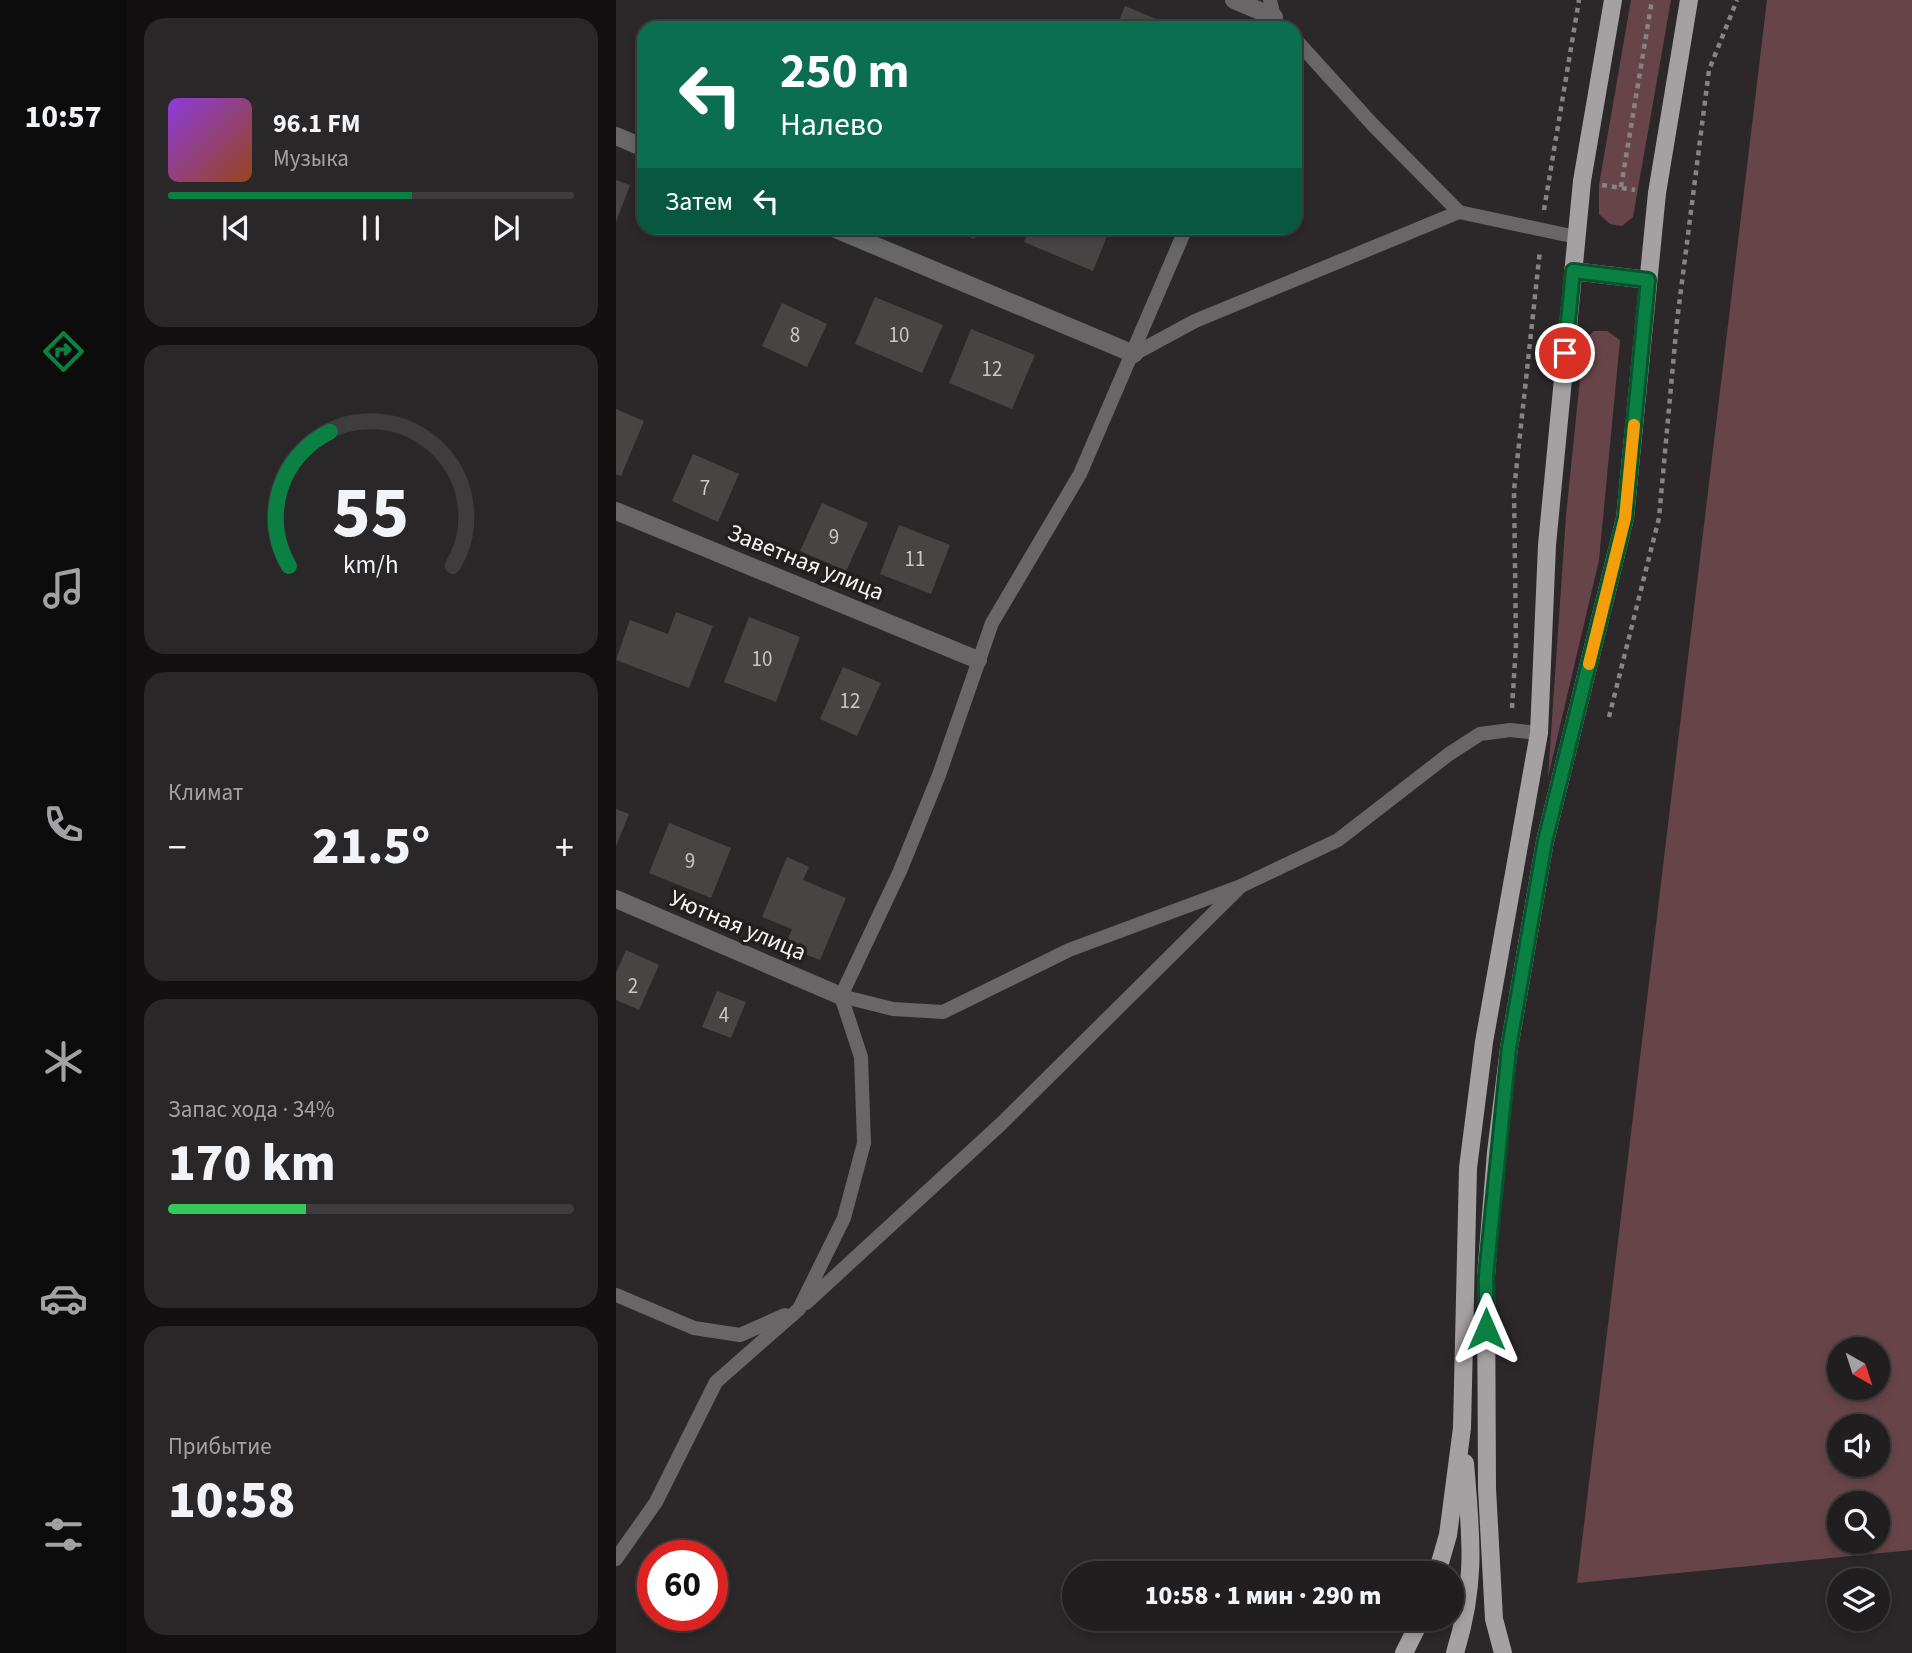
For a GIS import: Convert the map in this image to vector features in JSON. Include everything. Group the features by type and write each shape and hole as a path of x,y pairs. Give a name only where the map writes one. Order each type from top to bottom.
{"main road":[{"path":"1455,1653 1471,1588 1472,1550 1462,1428 1468,1168 1484,1042 1539,733 1548,545 1576,237 1582,181 1613,0"},
{"path":"1503,1653 1494,1619 1487,1488 1486,1276 1496,1152 1509,1048 1545,841 1625,518 1657,193 1689,0"},
{"path":"1573,271 1648,280"},
{"path":"1440,1561 1448,1535 1462,1428"},
{"path":"1404,1653 1415,1631"}],"street":[{"path":"1234,0 1275,18"},
{"path":"616,136 637,145"},
{"path":"850,235 1133,354"},
{"name":"Заветная улица","path":"616,511 978,660"},
{"name":"Уютная улица","path":"616,899 841,996"}],"lane":[{"path":"1302,47 1373,125 1460,212 1576,237"},
{"path":"1133,354 1195,321 1460,212"},
{"path":"616,1295 694,1328 740,1335 799,1309 844,1218 864,1143 860,1057 841,996 905,859 939,775 992,623 1080,474 1183,235"},
{"path":"841,996 893,1009 943,1012 1069,950 1241,886 1338,840 1449,754 1480,734 1510,730 1539,733"},
{"path":"616,1559 656,1502 716,1382 1002,1124 1241,886"}],"path":[{"path":"1510,730 1516,645 1514,489 1548,176 1578,0"},
{"path":"1620,187 1652,0"},
{"path":"1609,717 1659,518 1677,321 1709,70 1737,0"},
{"path":"1599,185 1639,190"}],"shaded area":[{"path":"1631,0 1671,0 1633,217 1622,226 1610,224 1599,214 1599,185"},
{"path":"1767,0 1912,0 1912,1550 1890,1552 1890,1491 1827,1491 1827,1554 1871,1554 1577,1583"},
{"path":"1594,331 1607,331 1620,340 1599,560 1548,777 1566,516 1584,340"}],"building":[{"path":"1125,6 1161,21 1119,21"},
{"path":"616,180 630,185 616,222"},
{"path":"1027,235 1108,235 1093,271 1024,242"},
{"path":"875,297 943,325 922,373 855,344"},
{"path":"782,303 827,324 807,367 762,346"},
{"path":"971,329 1035,355 1012,409 949,383"},
{"path":"616,409 644,421 621,476 616,474"},
{"path":"693,454 739,474 718,522 672,501"},
{"path":"822,503 868,523 846,571 800,551"},
{"path":"899,525 950,545 931,594 880,574"},
{"path":"676,612 713,626 689,688 616,660 630,620 668,634"},
{"path":"749,617 800,637 776,702 724,682"},
{"path":"843,667 881,683 857,736 820,719"},
{"path":"616,809 629,814 616,846"},
{"path":"669,823 731,848 711,898 649,873"},
{"path":"787,857 809,867 803,880 846,898 820,960 785,946 792,929 762,917"},
{"path":"626,950 659,965 639,1010 616,1000 616,973"},
{"path":"717,991 746,1002 731,1038 702,1027"}],"slow traffic":[{"path":"1589,664 1625,518 1634,425"}],"route":[{"path":"1486,1329 1486,1276 1496,1152 1509,1048 1545,841 1625,518 1648,280 1573,271 1565,353"}]}
